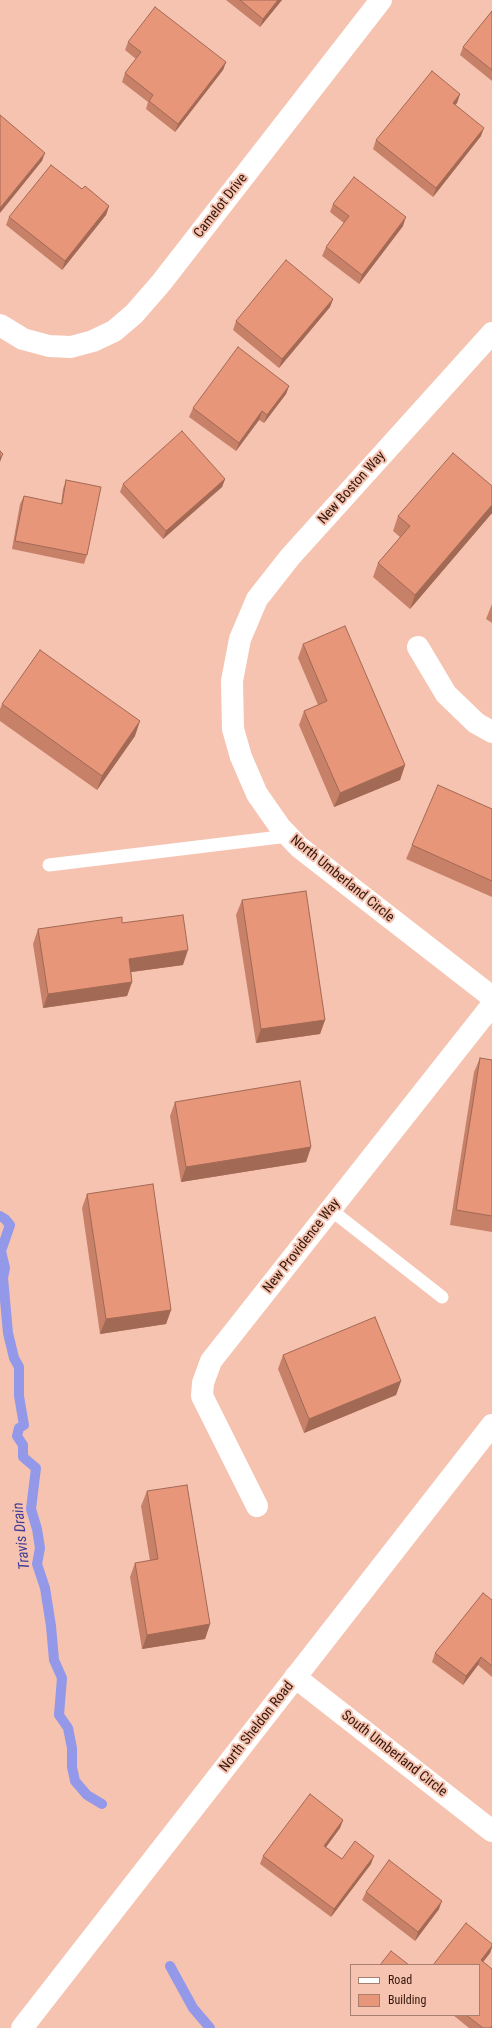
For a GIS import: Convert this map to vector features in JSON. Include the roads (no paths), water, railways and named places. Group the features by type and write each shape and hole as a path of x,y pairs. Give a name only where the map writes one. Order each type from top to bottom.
{"street":[{"name":"Camelot Drive","path":"0,325 23,339 49,346 71,347 93,341 114,331 134,314 161,283 381,0"},
{"name":"New Boston Way","path":"236,658 240,639 257,599 290,557 492,333"},
{"path":"418,647 446,694 476,723 492,732"},
{"name":"North Umberland Circle","path":"236,658 232,681 233,729 241,757 258,794 280,827 299,847 492,997"},
{"name":"New Providence Way","path":"257,1506 202,1396 204,1383 211,1361 492,1005"},
{"name":"North Sheldon Road","path":"22,2028 492,1425"},
{"name":"South Umberland Circle","path":"295,1677 492,1831"}],"lane":[{"path":"49,865 288,836"},
{"path":"331,1210 442,1297"}],"waterway":[{"name":"Travis Drain","path":"0,1216 10,1225 1,1251 5,1268 3,1278 8,1333 14,1358 19,1367 19,1396 24,1425 19,1428 17,1436 23,1445 23,1457 36,1468 31,1509 37,1529 40,1548 37,1564 45,1588 51,1626 54,1660 62,1678 59,1715 68,1728 72,1748 72,1767 75,1781 87,1795 102,1804"},
{"name":"Travis Drain","path":"170,1966 193,2008 210,2028"}]}
